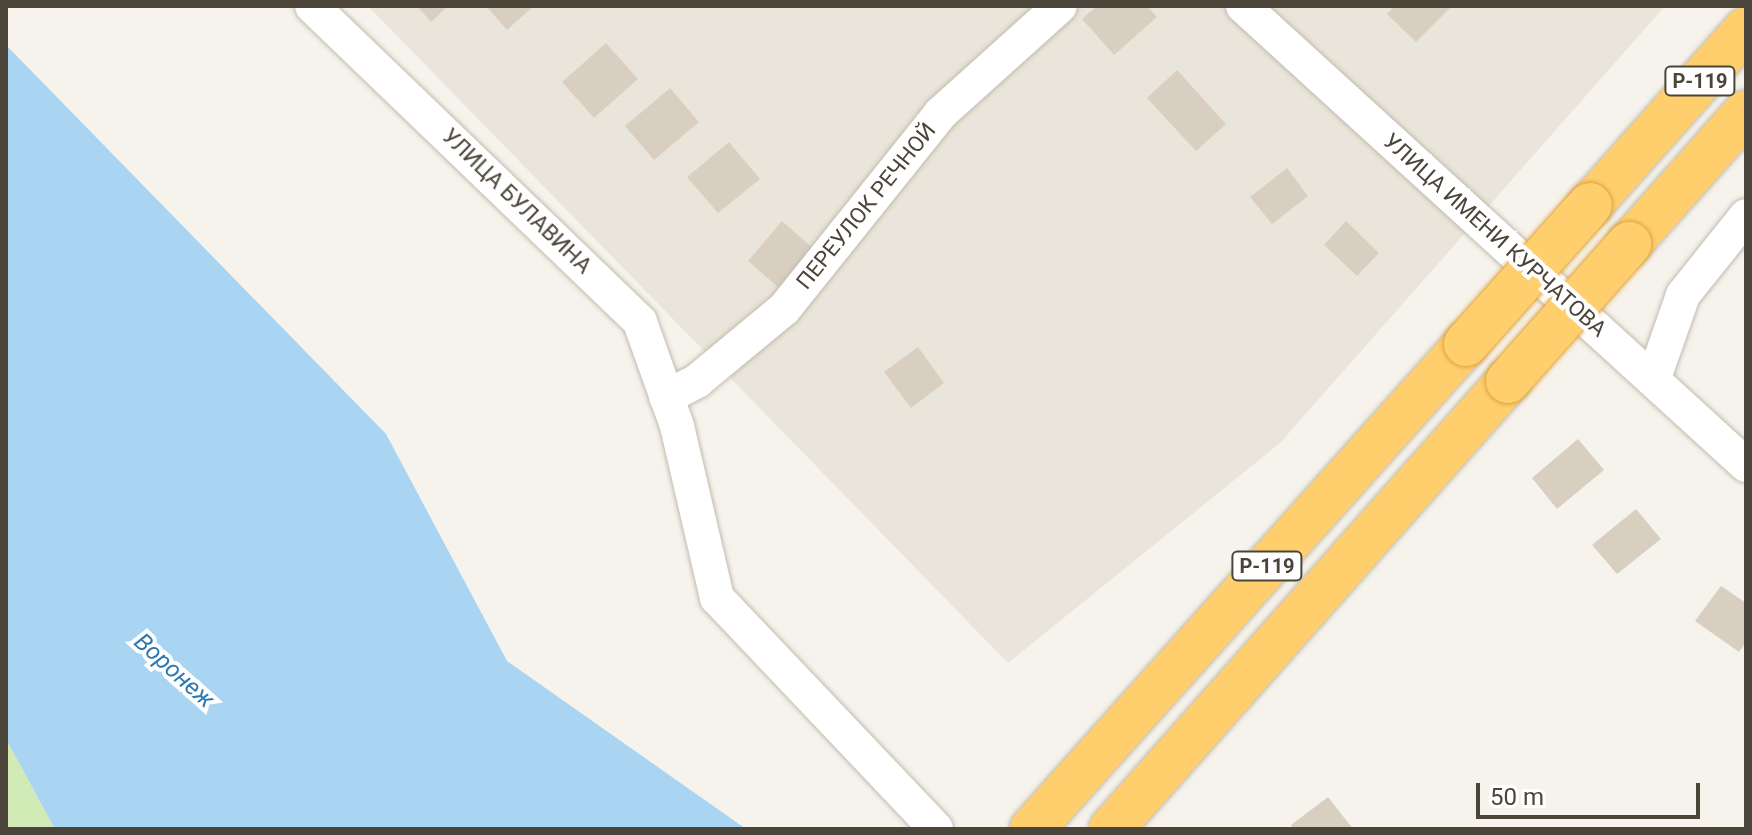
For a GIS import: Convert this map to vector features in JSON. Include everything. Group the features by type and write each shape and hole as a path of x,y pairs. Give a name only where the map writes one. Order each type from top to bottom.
{"highway":[{"name":"Р-119","path":"1032,829 1746,29"},
{"name":"Р-119","path":"1113,827 1746,112"}],"street":[{"name":"УЛИЦА БУЛАВИНА","path":"312,6 640,322 671,411 717,598 936,829"},
{"name":"ПЕРЕУЛОК РЕЧНОЙ","path":"671,411 697,381 784,309 940,114 1060,6"},
{"name":"УЛИЦА ИМЕНИ КУРЧАТОВА","path":"1243,6 1746,465"},
{"path":"1654,378 1683,295 1746,216"}],"shaded area":[{"path":"368,6 1665,6 1280,443 1008,663"}],"green space":[{"path":"6,739 55,829 6,829"}],"water":[{"name":"Воронеж","path":"6,45 386,434 507,661 746,829 55,829 6,739"}],"building":[{"path":"417,6 448,6 431,22"},
{"path":"486,6 534,6 507,30"},
{"path":"1097,6 1147,6 1157,17 1114,55 1082,19"},
{"path":"1395,6 1452,6 1416,42 1387,14"},
{"path":"606,43 638,79 594,118 562,82"},
{"path":"1177,70 1226,124 1196,151 1147,98"},
{"path":"670,88 699,122 654,160 625,126"},
{"path":"729,142 760,179 718,213 687,177"},
{"path":"1287,168 1308,196 1272,224 1250,197"},
{"path":"782,221 814,249 778,287 748,261"},
{"path":"1346,221 1379,253 1357,276 1324,245"},
{"path":"918,347 944,383 911,408 884,372"},
{"path":"1578,439 1604,470 1557,509 1532,478"},
{"path":"1636,509 1661,539 1617,574 1592,545"},
{"path":"1721,586 1746,603 1746,642 1739,652 1695,621"},
{"path":"1328,797 1353,829 1294,829 1291,825"}]}
